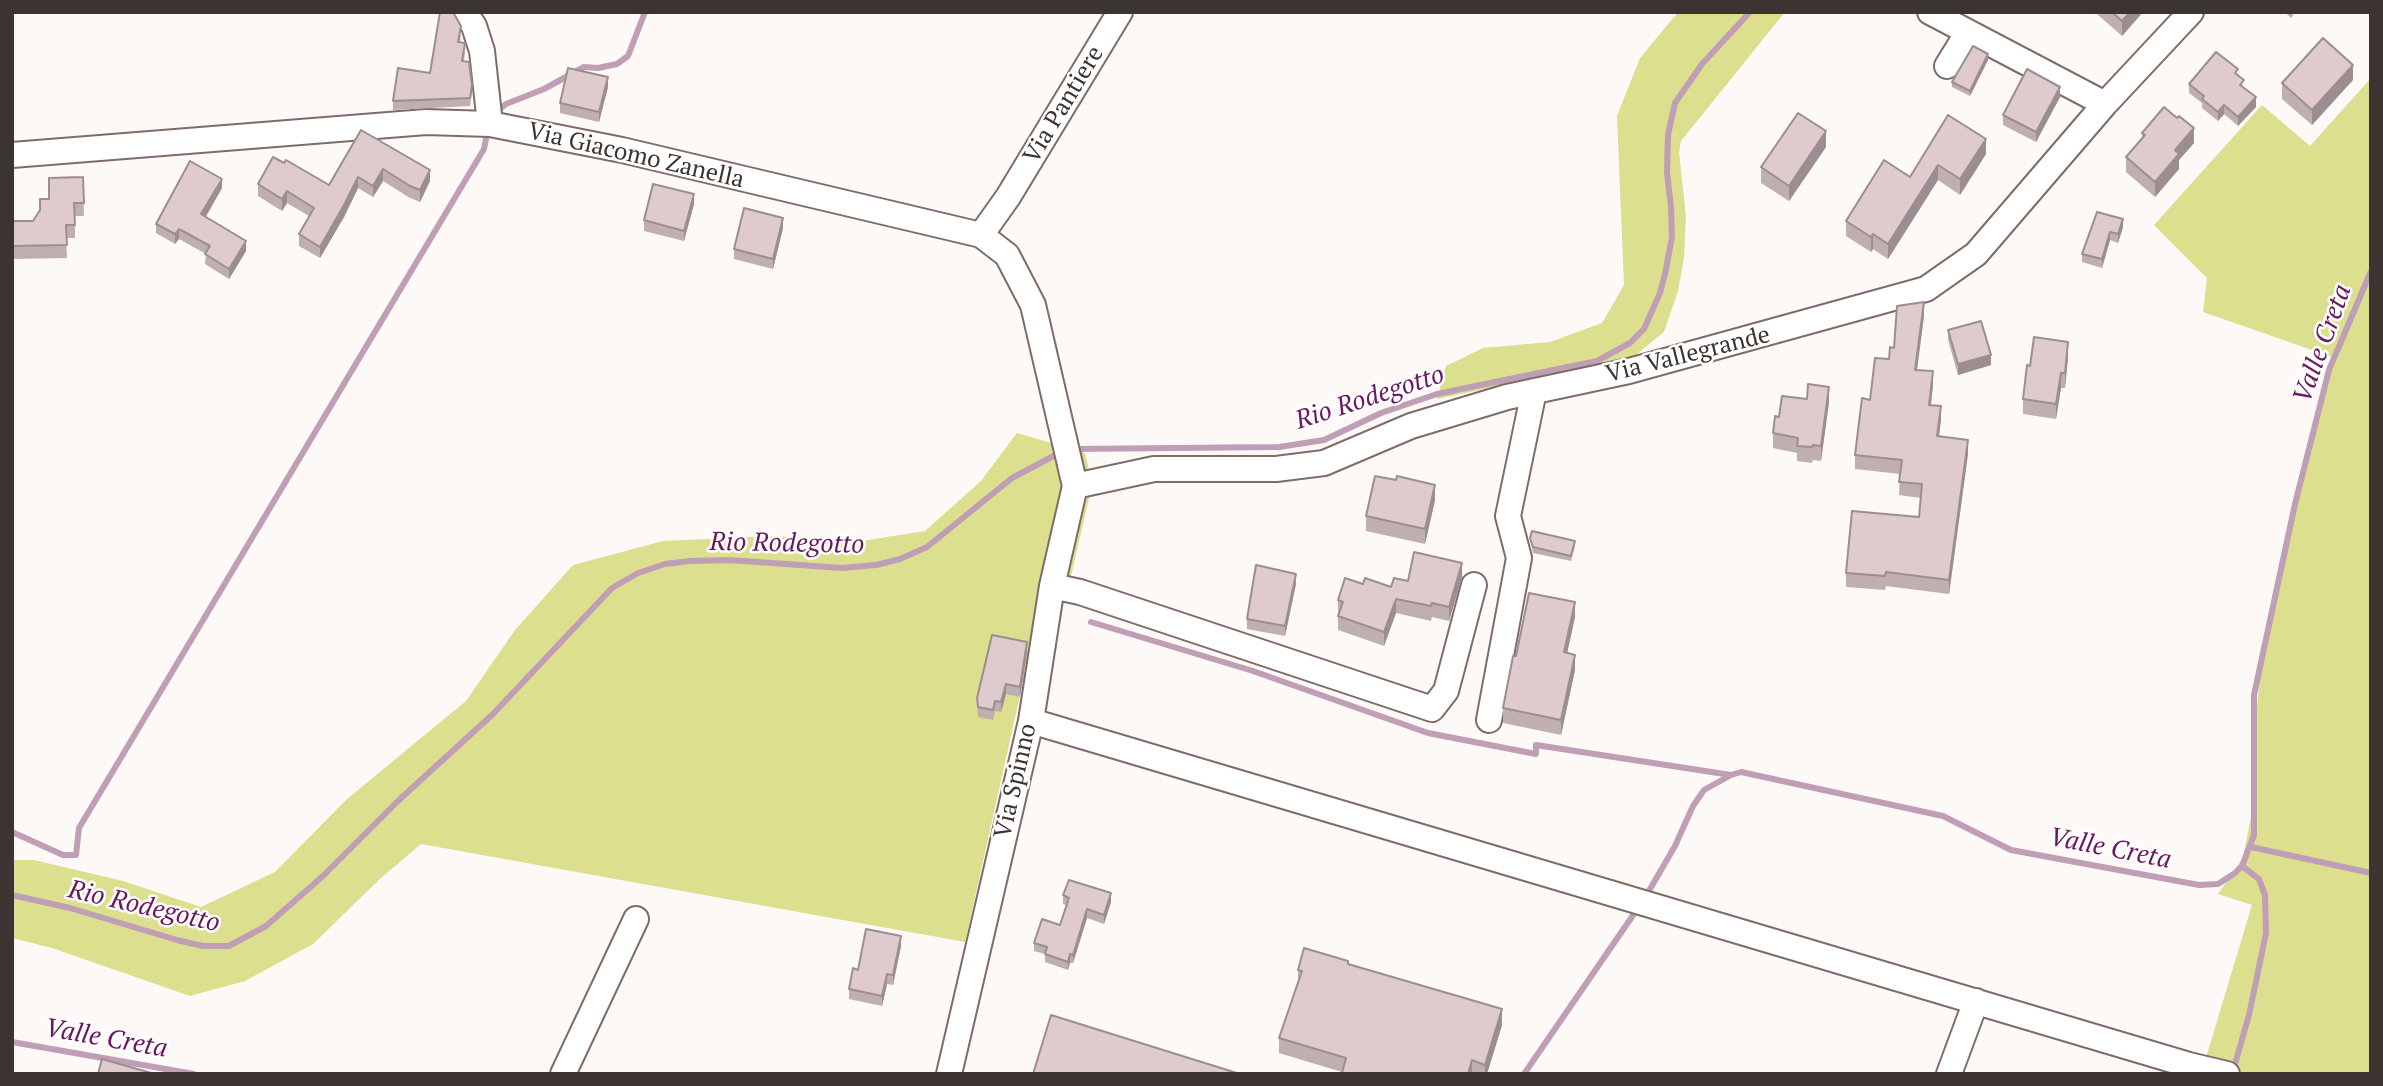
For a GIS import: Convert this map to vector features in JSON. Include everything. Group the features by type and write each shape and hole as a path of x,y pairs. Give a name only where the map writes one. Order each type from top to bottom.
{"street":[{"path":"465,12 474,26 482,51 490,124"},
{"name":"Via Pantiere","path":"981,235 1008,197 1120,12"},
{"path":"1930,12 2105,104"},
{"name":"Via Vallegrande","path":"1075,486 1154,469 1276,469 1324,463 1411,426 1534,391 1653,365 1926,289 1976,254 2105,104 2191,12"},
{"path":"1947,66 1968,32"},
{"name":"Via Giacomo Zanella","path":"12,155 426,122 490,124 622,150 981,235 1007,256 1033,305 1075,486"},
{"path":"1007,256 1008,197"},
{"path":"1489,720 1519,558 1508,516 1534,391"},
{"name":"Via Spinno","path":"949,1074 1031,721 1052,586 1075,486"},
{"path":"1052,586 1080,592 1432,709 1447,691 1474,585"},
{"path":"1031,721 2227,1074"},
{"path":"563,1074 636,919"},
{"path":"1949,1074 1976,1001"}],"green space":[{"path":"1678,12 1785,12 1681,141 1679,152 1686,217 1684,258 1678,291 1664,332 1632,358 1437,399 1446,366 1483,348 1550,342 1602,323 1624,285 1617,116 1640,58"},
{"path":"2371,78 2371,1074 2201,1074 2252,905 2218,894 2243,858 2253,806 2256,718 2263,645 2298,496 2335,358 2203,312 2207,278 2154,225 2262,105 2310,146"},
{"path":"1017,433 1085,453 1091,478 1090,494 1068,589 1031,646 965,942 421,844 381,878 313,944 245,981 190,996 52,948 12,938 12,860 34,860 123,881 201,907 275,872 347,799 466,701 515,630 573,565 663,541 772,536 862,541 925,531 981,481"}],"building":[{"path":"440,12 453,12 461,26 458,42 465,43 462,61 469,62 472,85 470,98 393,101 398,68 430,73"},
{"path":"2112,12 2130,12 2122,21"},
{"path":"2323,38 2353,65 2312,110 2282,83"},
{"path":"1973,46 1988,54 1970,91 1952,82"},
{"path":"2216,52 2238,69 2235,73 2244,80 2240,85 2256,97 2238,117 2224,105 2218,112 2189,84"},
{"path":"568,68 608,77 599,112 560,103"},
{"path":"2027,69 2060,87 2036,132 2003,115"},
{"path":"2164,107 2194,128 2175,150 2179,154 2155,182 2126,157"},
{"path":"1798,113 1826,131 1789,186 1761,167"},
{"path":"1948,115 1986,139 1960,179 1938,165 1888,244 1846,221 1884,160 1910,177"},
{"path":"361,130 430,170 420,190 383,169 373,186 358,177 320,247 299,234 314,208 287,191 282,199 258,184 273,157 284,163 286,160 329,185"},
{"path":"190,161 222,179 201,214 246,241 229,269 205,254 210,246 179,229 175,234 156,224"},
{"path":"83,177 84,203 74,203 75,225 66,225 67,245 12,246 12,221 33,221 40,210 40,199 49,199 49,178"},
{"path":"653,184 694,194 684,231 644,220"},
{"path":"744,208 783,218 773,259 734,249"},
{"path":"2097,212 2123,219 2118,234 2110,232 2102,259 2082,254"},
{"path":"1924,302 1915,370 1933,371 1929,405 1941,406 1937,436 1968,440 1949,580 1886,572 1885,576 1846,573 1852,511 1919,517 1922,484 1899,482 1902,460 1855,455 1862,398 1870,400 1875,358 1889,359 1890,347 1894,348 1897,306"},
{"path":"1981,321 1991,355 1958,364 1948,330"},
{"path":"2034,337 2068,342 2065,373 2061,373 2056,404 2023,399"},
{"path":"1808,384 1829,387 1821,446 1797,446 1798,438 1773,433 1782,396 1807,399"},
{"path":"1375,476 1396,480 1397,476 1435,485 1425,529 1366,516"},
{"path":"1532,531 1575,541 1571,556 1533,547 1530,538"},
{"path":"1414,552 1462,563 1449,607 1396,599 1384,632 1338,616 1343,602 1338,600 1345,578 1363,584 1365,578 1391,587 1394,578 1408,581"},
{"path":"1256,565 1296,574 1285,626 1247,619"},
{"path":"1529,593 1575,602 1564,652 1575,655 1561,720 1503,708"},
{"path":"992,635 1027,642 1020,687 1006,684 1001,702 995,701 993,710 978,707 977,698"},
{"path":"1069,880 1111,893 1104,915 1087,909 1073,955 1070,954 1068,962 1045,954 1047,947 1034,943 1042,919 1060,925 1069,898 1063,895"},
{"path":"866,929 901,936 893,975 887,974 882,996 849,989 853,968 858,970"},
{"path":"1304,948 1348,961 1348,964 1502,1009 1485,1065 1472,1060 1468,1074 1345,1074 1342,1073 1346,1058 1279,1038 1302,971 1298,970"},
{"path":"1051,1015 1240,1074 1033,1074"},
{"path":"102,1059 155,1074 98,1074"}],"waterway":[{"path":"495,113 506,104 544,89 584,67 598,68 617,64 628,56 645,12"},
{"name":"Rio Rodegotto","path":"1071,449 1279,447 1324,440 1381,413 1437,394 1597,361 1630,343 1644,329 1660,293 1672,237 1667,173 1668,135 1675,103 1702,64 1750,12"},
{"path":"12,832 63,855 76,855 79,828 484,149 488,129"},
{"name":"Valle Creta","path":"1646,896 1704,790 1741,772 1943,816 2011,850 2199,885 2218,884 2235,873 2242,866 2254,835 2254,695 2295,504 2329,370 2371,271"},
{"name":"Rio Rodegotto","path":"12,895 70,908 177,940 203,946 229,946 266,926 323,876 400,799 492,715 612,588 638,573 665,564 690,561 729,560 842,568 876,565 900,559 927,547 1012,478 1061,452"},
{"path":"1091,622 1253,671 1428,733 1536,754 1536,745 1731,775"},
{"path":"2251,847 2371,873"},
{"path":"2233,1071 2249,1015 2266,933 2265,895 2259,879 2242,866"},
{"name":"Valle Creta","path":"1524,1074 1638,908"},
{"name":"Valle Creta","path":"12,1042 194,1074"}]}
